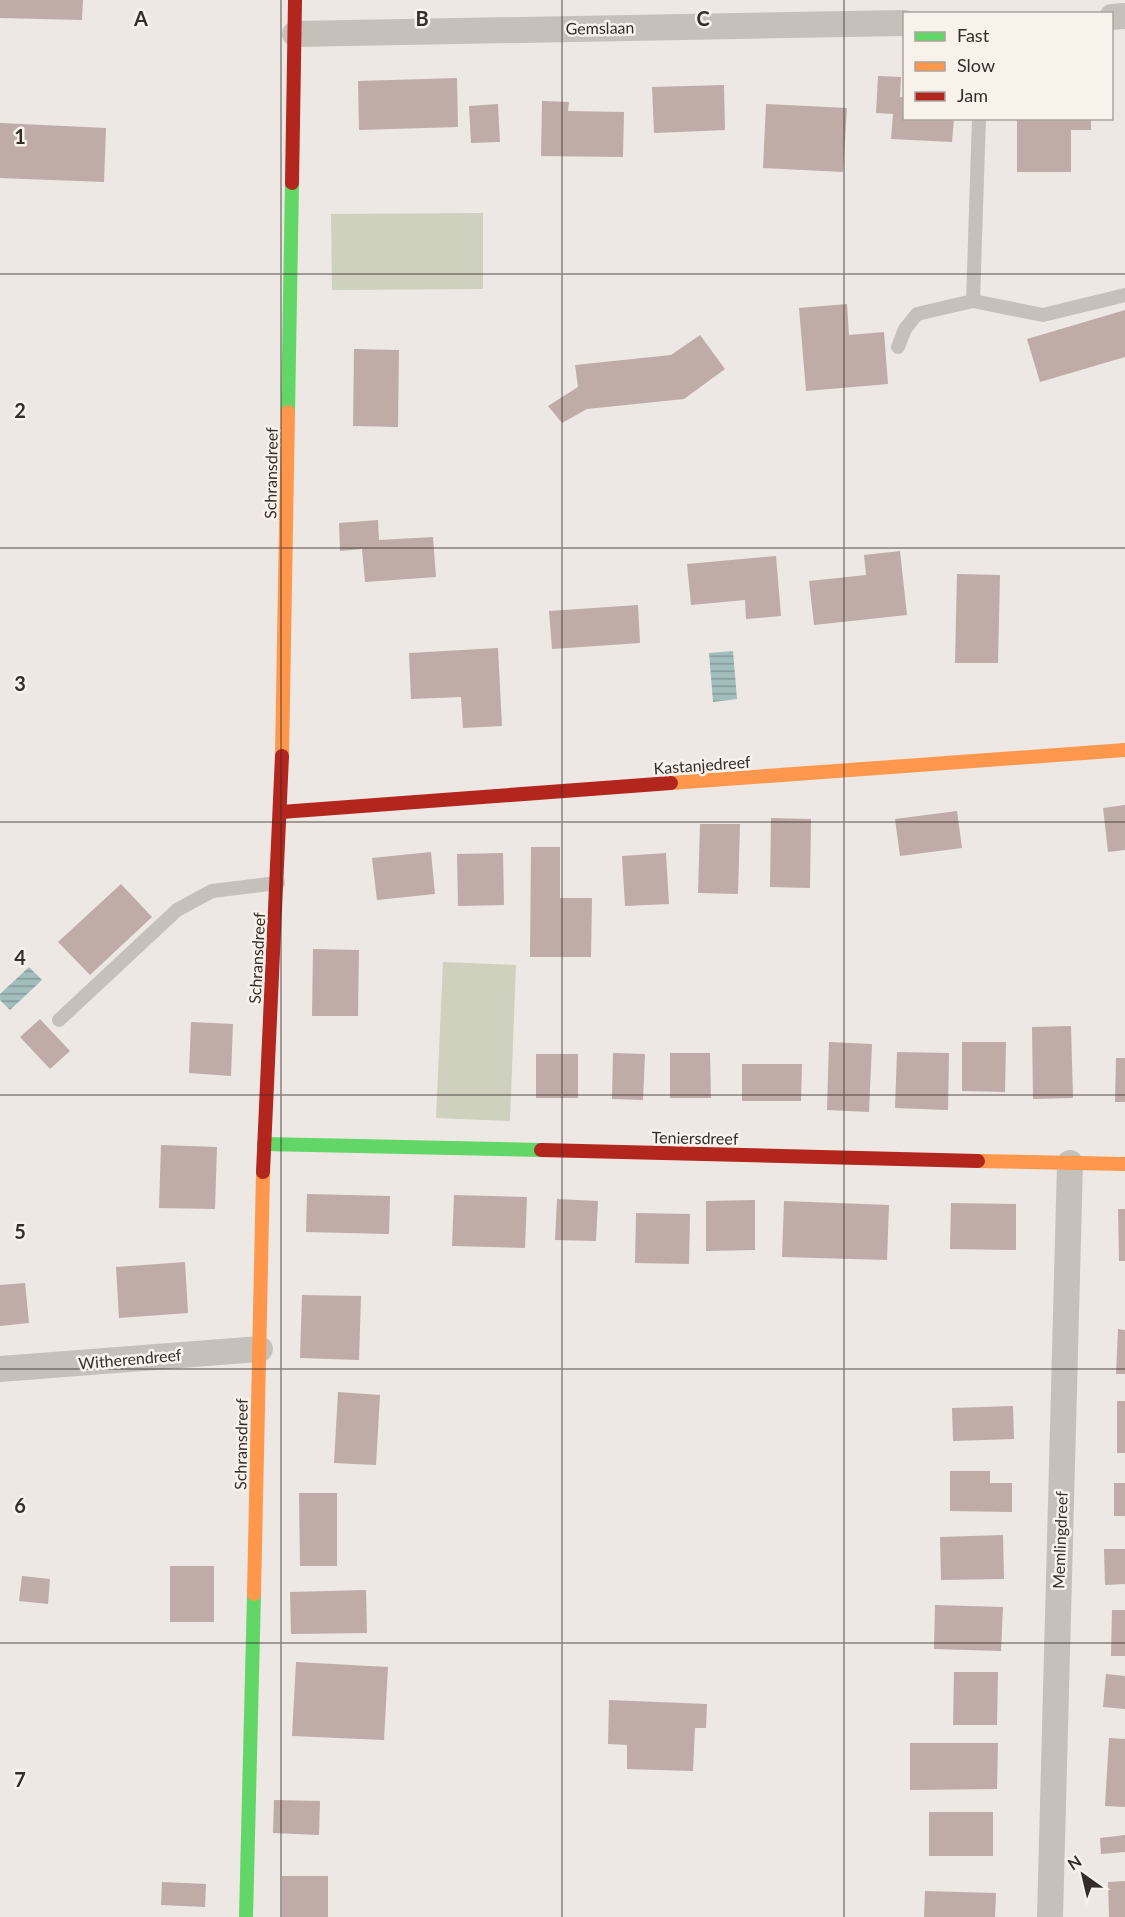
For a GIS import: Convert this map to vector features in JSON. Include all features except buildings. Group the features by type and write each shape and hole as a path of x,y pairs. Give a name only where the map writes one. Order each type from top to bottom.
{"street":[{"name":"Schransdreef","path":"246,1917 264,1144 281,812 295,0"},
{"name":"Gemslaan","path":"295,34 903,22"},
{"name":"Kastanjedreef","path":"281,812 1125,750"},
{"name":"Teniersdreef","path":"264,1144 1125,1164"},
{"name":"Memlingdreef","path":"1050,1917 1070,1163"},
{"name":"Witherendreef","path":"0,1369 260,1349"}],"lane":[{"path":"973,302 979,120"},
{"path":"898,347 905,329 917,314 973,302 1043,315 1125,295"},
{"path":"59,1020 177,910 212,891 278,883"}],"green space":[{"path":"483,213 483,289 332,290 331,214"},
{"path":"443,962 516,965 510,1121 436,1118"}],"water":[{"path":"733,651 737,699 713,702 709,653"},
{"path":"29,967 42,980 10,1010 0,1000 0,994"}],"traffic: fast":[{"path":"288,412 292,183"},
{"path":"264,1144 541,1150"},
{"path":"246,1917 254,1594"}],"traffic: slow":[{"path":"282,756 288,412"},
{"path":"671,783 1125,750"},
{"path":"978,1161 1125,1164"},
{"path":"254,1594 263,1172"}],"traffic: jam":[{"path":"292,183 295,0"},
{"path":"263,1172 282,756"},
{"path":"281,812 671,783"},
{"path":"541,1150 978,1161"}]}
